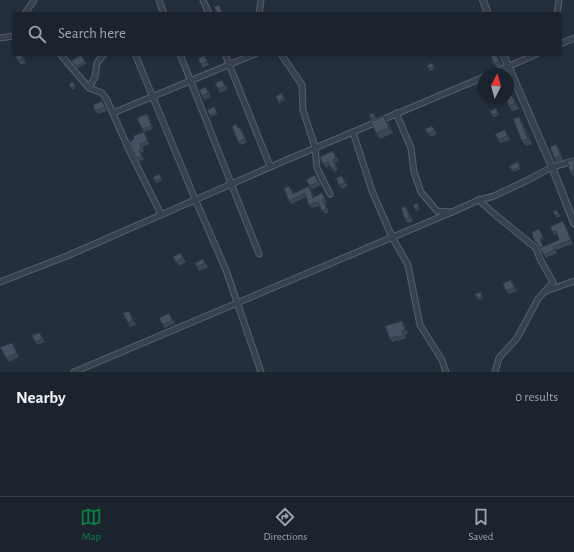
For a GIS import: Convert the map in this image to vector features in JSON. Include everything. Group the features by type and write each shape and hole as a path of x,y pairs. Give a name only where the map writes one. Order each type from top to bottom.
{"street":[{"path":"26,12 34,0"},
{"path":"159,0 163,12"},
{"path":"203,0 208,12"},
{"path":"259,12 261,0"},
{"path":"482,0 487,12"},
{"path":"557,12 559,0"},
{"path":"0,38 12,36"},
{"path":"562,43 574,38"},
{"path":"62,56 89,88 102,93 107,100 161,214"},
{"path":"89,88 95,77 98,63 103,56"},
{"path":"136,56 195,200 226,270 236,304 261,372"},
{"path":"181,56 259,254"},
{"path":"226,56 270,166"},
{"path":"113,113 250,56"},
{"path":"282,56 302,85 303,110 315,148 318,168 330,194"},
{"path":"504,56 552,167 574,223"},
{"path":"508,67 533,56"},
{"path":"0,282 67,256 270,166 478,79"},
{"path":"396,113 411,148 414,172 421,192 437,211 452,212"},
{"path":"353,132 368,180 392,237 408,265 420,325 442,360 446,372"},
{"path":"74,372 479,200 494,196 552,167 574,161"},
{"path":"479,200 536,248 540,259 553,282 543,292 517,338 499,358 495,372"},
{"path":"543,292 574,281"}],"building":[{"path":"219,5 222,12 217,12 214,7"},
{"path":"16,56 22,56 23,59 18,61"},
{"path":"82,56 85,62 76,66 71,61"},
{"path":"204,56 207,61 201,64 198,59"},
{"path":"491,56 497,56 499,61 494,64"},
{"path":"432,63 434,67 429,69 427,65"},
{"path":"222,80 225,86 218,89 215,83"},
{"path":"73,82 75,86 71,88 69,84"},
{"path":"206,87 208,93 202,96 199,90"},
{"path":"282,93 284,98 278,101 276,96"},
{"path":"102,101 105,107 95,111 93,105"},
{"path":"214,107 217,112 210,115 207,110"},
{"path":"496,108 498,113 492,115 490,111"},
{"path":"373,113 375,116 370,118 369,115"},
{"path":"147,114 151,126 142,129 137,118"},
{"path":"384,116 389,128 376,133 371,122"},
{"path":"519,117 528,139 522,141 513,119"},
{"path":"236,124 238,128 240,128 245,139 238,142 232,126"},
{"path":"432,126 434,130 428,134 425,129"},
{"path":"505,130 507,136 498,140 495,134"},
{"path":"144,132 147,141 140,144 142,148 139,150 142,156 137,159 129,142 134,139 133,136"},
{"path":"556,144 561,156 554,158 550,147"},
{"path":"333,151 336,158 333,160 336,167 332,169 328,162 323,164 320,157"},
{"path":"574,159 574,171 570,172 567,161"},
{"path":"518,162 520,167 512,170 509,166"},
{"path":"159,174 161,178 155,181 153,177"},
{"path":"315,175 318,182 310,186 306,180"},
{"path":"342,176 345,183 339,185 336,178"},
{"path":"289,186 293,194 309,186 313,198 322,193 325,199 322,200 327,209 322,211 318,202 309,205 305,193 289,201 284,188"},
{"path":"417,203 419,207 415,209 413,205"},
{"path":"405,206 410,217 405,219 401,208"},
{"path":"556,210 559,214 556,216 553,212"},
{"path":"563,221 571,240 553,247 555,249 544,255 540,248 559,240 556,231 553,232 550,227"},
{"path":"539,229 543,237 540,239 543,247 540,248 532,235 532,232"},
{"path":"180,253 183,258 176,262 173,257"},
{"path":"203,259 205,263 197,267 195,263"},
{"path":"511,280 514,288 506,291 503,283"},
{"path":"481,292 482,297 477,298 475,294"},
{"path":"129,311 133,321 128,323 123,313"},
{"path":"169,313 172,320 163,325 159,318"},
{"path":"402,321 405,330 402,331 404,335 397,338 396,336 390,339 385,326"},
{"path":"40,333 42,339 35,342 32,335"},
{"path":"12,343 17,353 6,358 0,347"}]}
